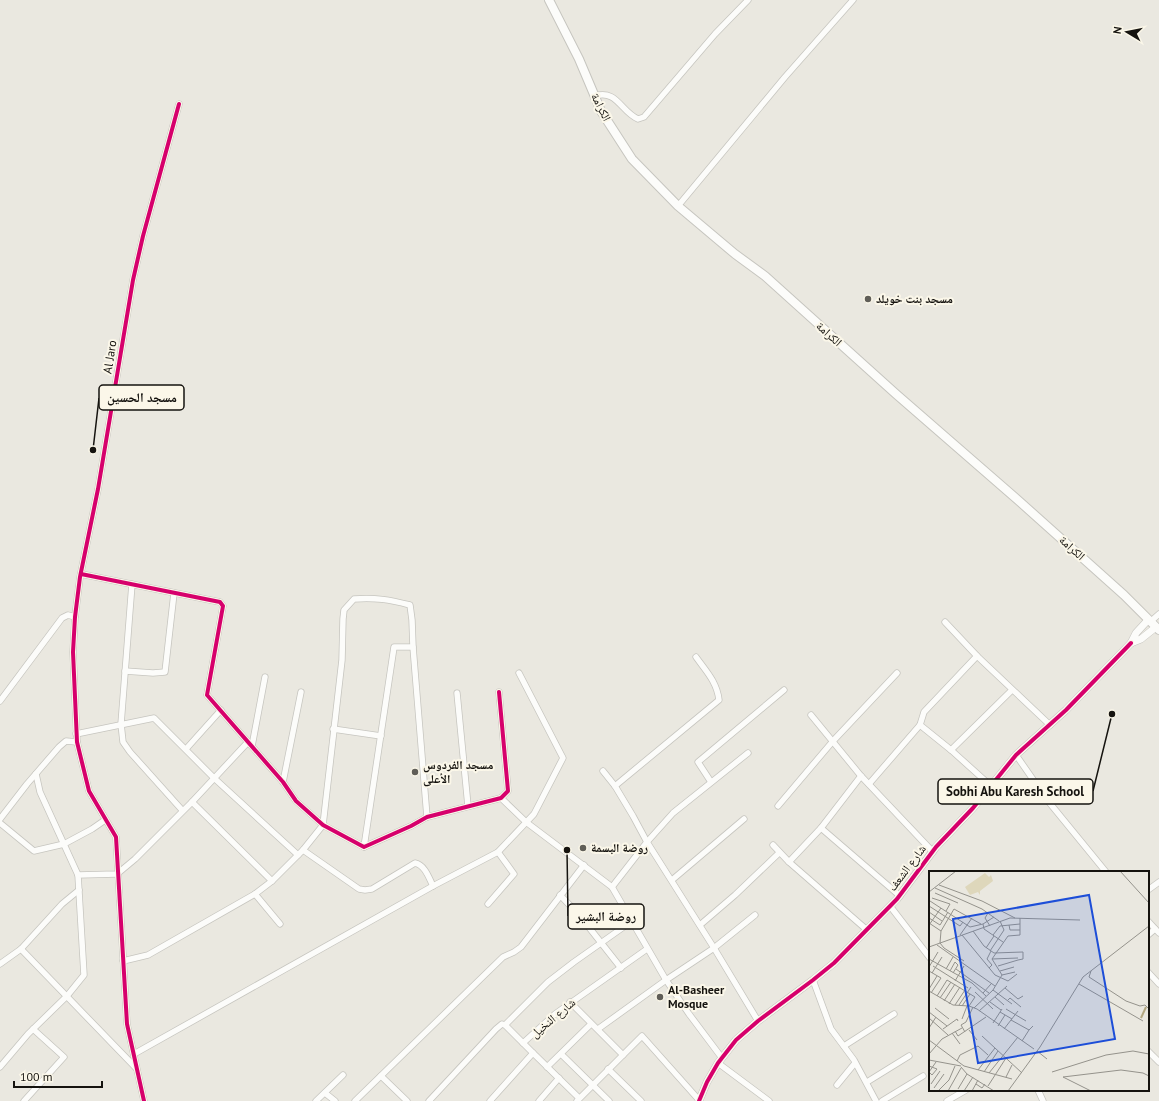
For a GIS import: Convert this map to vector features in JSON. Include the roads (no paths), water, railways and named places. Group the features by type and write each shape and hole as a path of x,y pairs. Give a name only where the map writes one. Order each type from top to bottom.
{"main road":[{"name":"الكرامة","path":"549,0 579,59 601,111 632,159 678,206 735,254 769,280 896,394 1020,501 1124,595 1154,625"}],"street":[{"path":"595,96 605,94 616,100 631,116 638,119 644,117 715,34 748,0"},
{"path":"678,206 785,77 853,0"},
{"name":"Al Jaro","path":"144,1101 127,1024 116,837 88,791 76,734 73,652 80,574 98,489 133,280 143,236 179,104"},
{"path":"80,574 220,602 223,606 207,695 283,782 296,801 323,825 364,848"},
{"path":"132,584 121,724 123,742 130,752 182,810"},
{"path":"125,671 153,673 165,672 174,593"},
{"path":"123,961 148,955 255,894 272,881 298,855 323,825 342,660 344,610 354,599 370,598 410,605 427,817"},
{"path":"1154,625 1159,614"},
{"path":"0,701 62,618 68,615 75,617"},
{"path":"945,622 977,656 1050,725"},
{"name":"شارع الشعف","path":"1131,643 1141,639 1154,625"},
{"name":"شارع الشعف","path":"699,1100 707,1082 720,1060 736,1040 758,1021 834,963 900,896 933,852 1016,755 1066,710 1131,643 1136,633 1154,625"},
{"path":"364,848 394,647 413,647"},
{"path":"869,784 920,724 924,712 977,656"},
{"path":"615,786 719,700 718,690 696,657"},
{"path":"134,1054 433,886 498,852 534,814 563,758 519,673"},
{"path":"778,806 833,741 897,673"},
{"path":"78,874 117,874 135,859 214,778 250,744 265,677"},
{"path":"711,782 698,762 784,690"},
{"path":"951,750 1012,690"},
{"path":"283,782 300,692"},
{"path":"364,848 427,817 501,798 508,792 499,692"},
{"path":"457,693 468,806"},
{"path":"186,749 221,710"},
{"path":"811,715 861,776 933,852"},
{"path":"76,734 154,718 214,778 298,855"},
{"path":"920,724 991,786"},
{"path":"333,729 381,736"},
{"path":"0,819 27,784 59,747 66,742 77,742"},
{"path":"612,887 647,842 673,814 748,753"},
{"path":"1016,755 1048,801 1105,871"},
{"path":"602,771 615,786 647,842 700,925 758,1021"},
{"path":"0,1067 33,1029 67,996 84,975 78,874 40,792 36,774"},
{"path":"789,862 822,828 861,776"},
{"path":"501,798 526,822 612,887 666,980 720,1060 770,1101"},
{"path":"192,802 272,881"},
{"path":"672,880 744,819"},
{"path":"0,823 34,851 64,844 105,820"},
{"path":"822,828 900,896"},
{"path":"773,845 779,853 867,930"},
{"path":"302,850 359,889 372,889 415,863 424,868 433,886"},
{"path":"488,904 514,874 498,852"},
{"path":"700,925 735,895 779,853"},
{"path":"355,1101 504,957 521,947 584,865"},
{"path":"1149,889 1159,882"},
{"path":"0,964 21,948 62,904 79,890"},
{"path":"255,894 280,924"},
{"path":"560,895 602,943 621,968"},
{"path":"890,906 929,957"},
{"path":"598,1029 666,980 714,948 755,915"},
{"path":"428,1101 496,1029 502,1024 505,1025 548,982 632,921"},
{"path":"1149,922 1157,931"},
{"path":"21,948 136,1068"},
{"name":"شارع النخيل","path":"490,1101 533,1053 523,1043 570,1002 647,949"},
{"path":"1149,973 1159,984"},
{"path":"813,980 831,1029 844,1046 867,1082 876,1101"},
{"path":"570,1002 623,1055"},
{"path":"844,1046 894,1014"},
{"path":"547,1067 591,1024"},
{"path":"505,1025 523,1043"},
{"path":"24,1101 64,1057 33,1029"},
{"path":"533,1053 578,1100 592,1084 642,1036 699,1100"},
{"path":"1149,1052 1159,1062"},
{"path":"561,1054 609,1101"},
{"path":"867,1082 909,1056"},
{"path":"836,1085 855,1063"},
{"path":"608,1069 641,1101"},
{"path":"316,1101 343,1074"},
{"path":"380,1076 407,1101"},
{"path":"882,1101 923,1076"},
{"path":"539,1101 558,1078"},
{"path":"948,1101 964,1091"},
{"path":"1039,1091 1044,1101"},
{"path":"325,1093 334,1101"}],"place":[{"name":"مسجد بنت خويلد","path":"868,299"},
{"name":"مسجد الحسين","path":"93,450"},
{"name":"Sobhi Abu Karesh School","path":"1112,714"},
{"name":"مسجد الفردوس الأعلى","path":"415,772"},
{"name":"روضة البسمة","path":"583,848"},
{"name":"روضة البشير","path":"567,850"},
{"name":"Al-Basheer Mosque","path":"660,997"}]}
